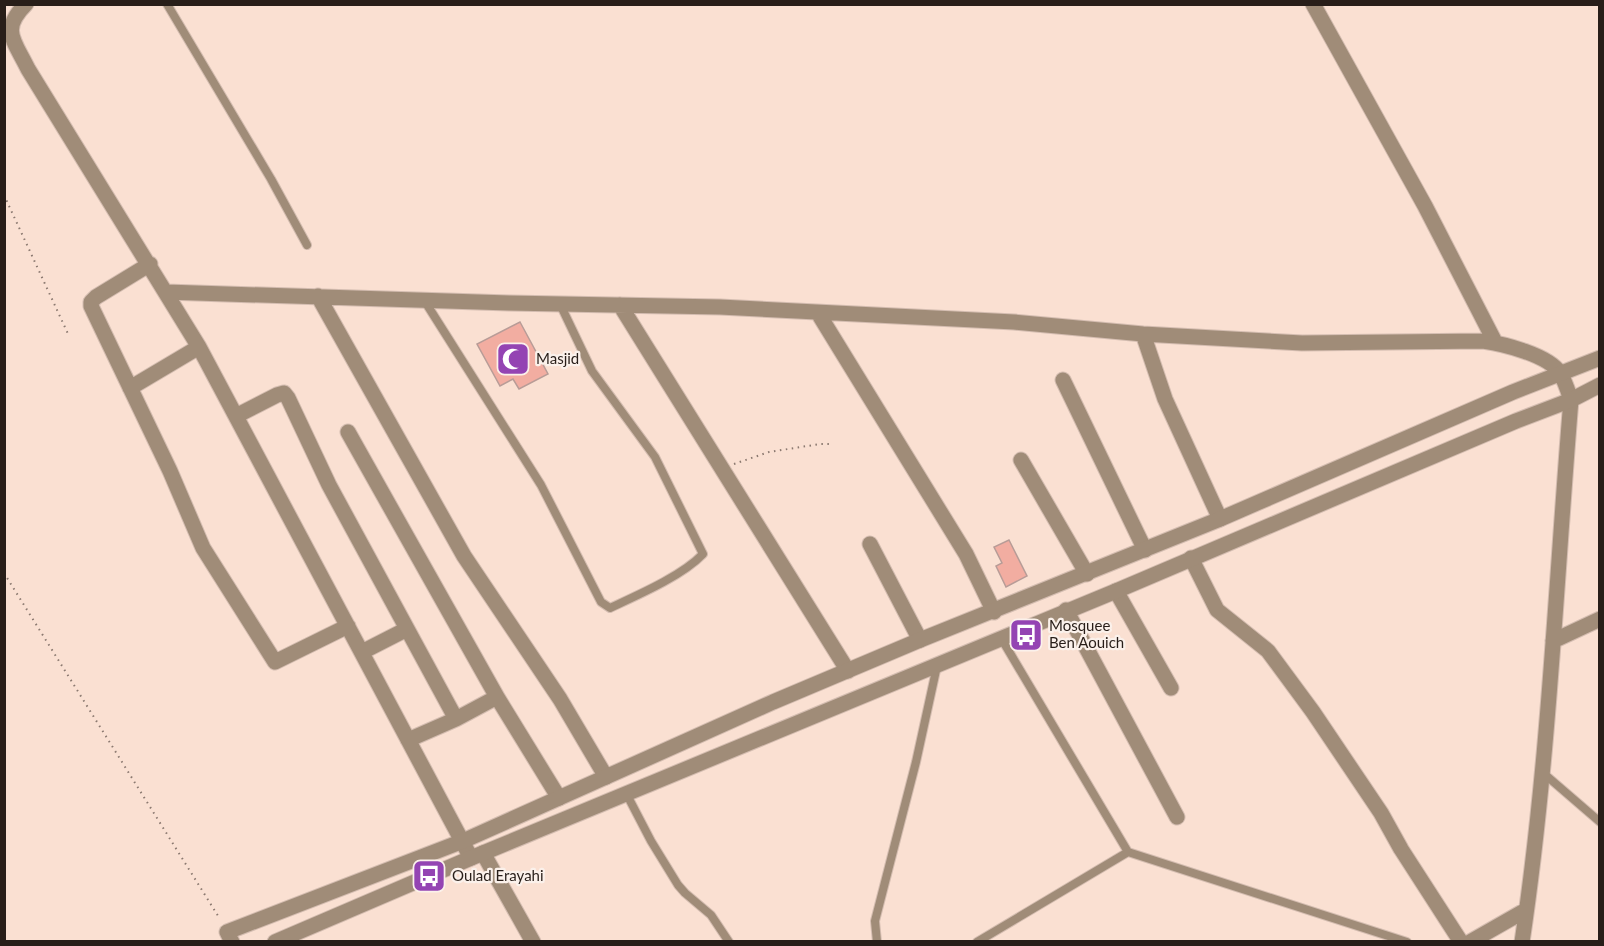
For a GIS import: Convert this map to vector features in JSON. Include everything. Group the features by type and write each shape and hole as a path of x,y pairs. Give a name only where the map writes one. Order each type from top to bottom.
{"street":[{"path":"27,4 7,28 28,69 199,347 463,841 477,856 532,942"},
{"path":"1313,4 1425,206 1495,342"},
{"path":"150,264 91,302 203,548 275,662 348,626"},
{"path":"166,292 720,307 1014,322 1143,334 1302,343 1453,340 1495,342 1546,361 1560,373 1571,400 1553,641 1531,878 1521,942"},
{"path":"318,296 464,556 560,699 606,777"},
{"path":"620,304 848,671"},
{"path":"818,313 966,554 994,612"},
{"path":"1143,334 1165,399 1220,519"},
{"path":"130,388 199,347"},
{"path":"230,937 463,841 711,729 920,640 1220,519 1599,358"},
{"path":"1063,380 1145,550"},
{"path":"275,942 626,793 1571,400 1599,385"},
{"path":"236,416 277,395 284,393 288,398 329,485 456,719"},
{"path":"348,432 497,697 558,798"},
{"path":"1021,460 1087,573"},
{"path":"870,544 920,640"},
{"path":"1191,558 1217,610 1268,651 1313,712 1381,813 1401,849 1461,942"},
{"path":"1116,591 1171,688"},
{"path":"1066,610 1177,817"},
{"path":"1553,641 1599,620"},
{"path":"362,652 407,628"},
{"path":"408,740 456,719 497,697"},
{"path":"711,729 722,753"},
{"path":"1470,942 1526,910"}],"lane":[{"path":"167,4 271,179 307,246"},
{"path":"424,300 541,485 601,602 610,608 697,561 703,554 655,457 592,371 559,303"},
{"path":"1001,637 1128,852 1407,942"},
{"path":"877,942 875,921 916,762 938,663"},
{"path":"1541,771 1599,822"},
{"path":"626,793 651,841 678,885 685,894 711,915 729,942"},
{"path":"976,942 1128,852"}],"path":[{"path":"4,195 69,336"},
{"path":"722,469 769,452 831,444"},
{"path":"4,573 230,937"}],"building":[{"name":"Masjid","path":"520,322 548,374 519,389 513,379 500,386 477,344"},
{"path":"1009,540 1027,576 1006,587 996,566 1002,563 994,547"}],"place":[{"name":"Masjid","path":"513,359"},
{"name":"Mosquee Ben Aouich","path":"1026,635"},
{"name":"Oulad Erayahi","path":"429,876"}]}
